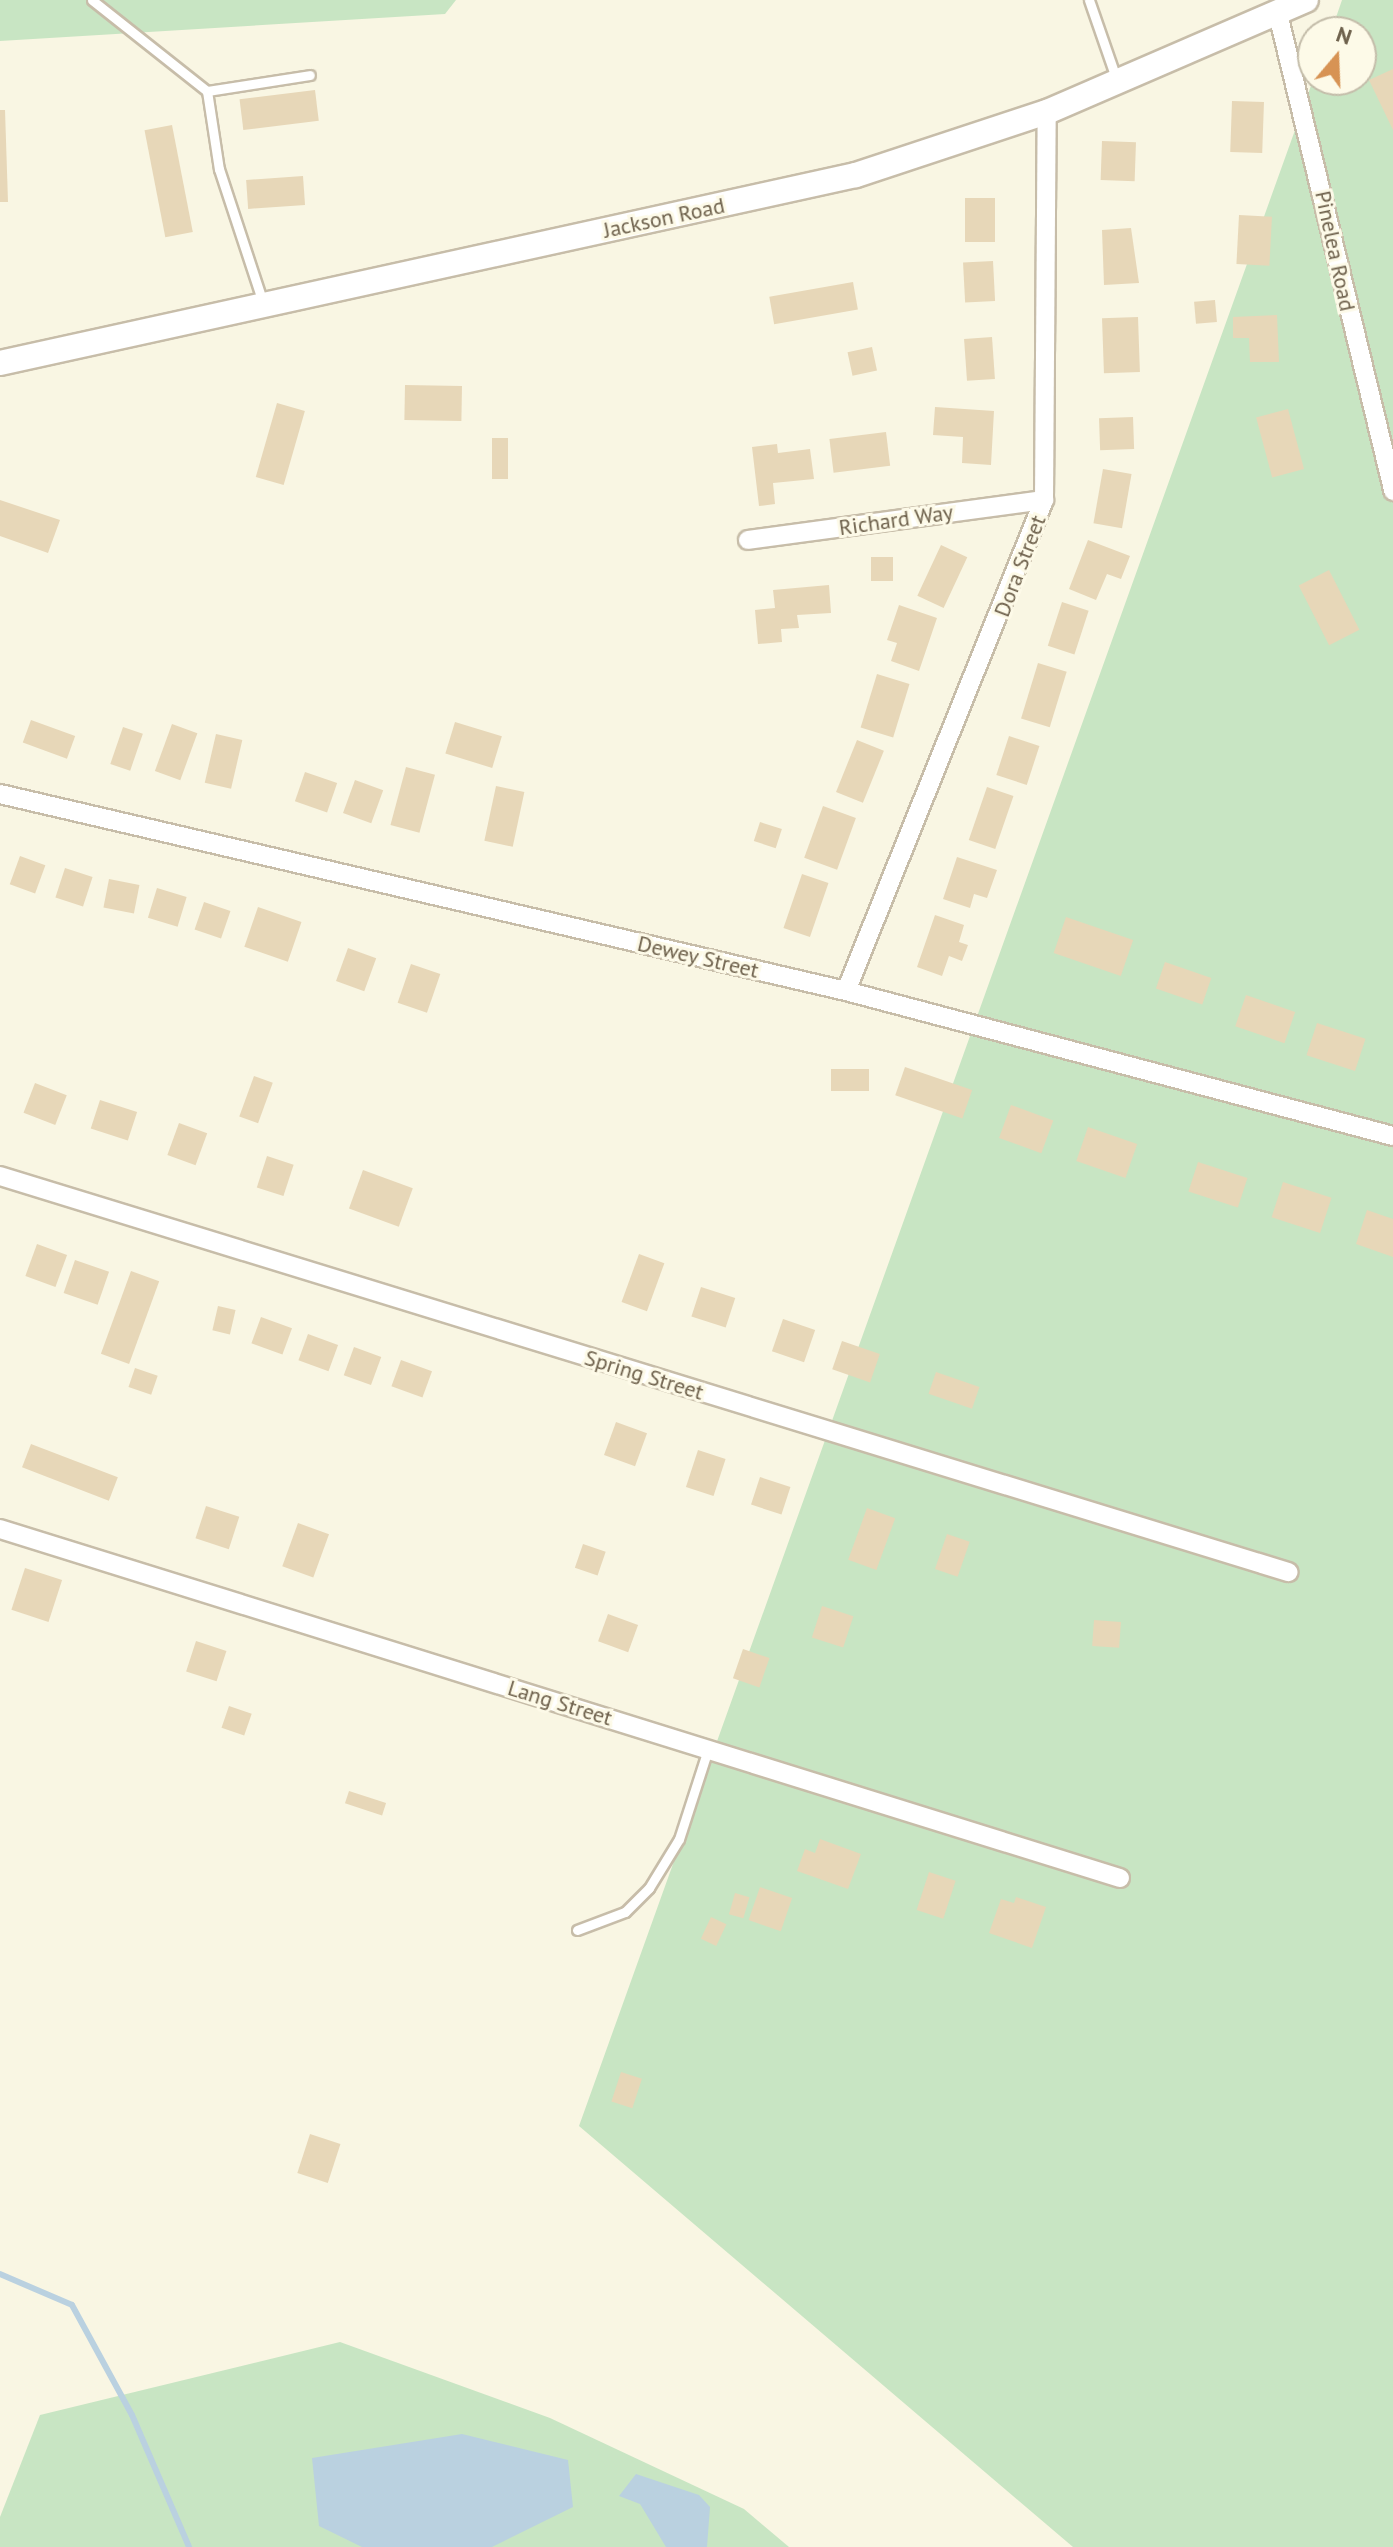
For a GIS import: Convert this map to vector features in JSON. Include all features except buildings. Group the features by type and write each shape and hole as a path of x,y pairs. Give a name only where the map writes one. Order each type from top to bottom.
{"main road":[{"name":"Jackson Road","path":"0,365 856,175 1047,112 1306,0"}],"street":[{"name":"Pinelea Road","path":"1277,10 1393,491"},
{"name":"Dora Street","path":"846,991 1044,500 1047,112"},
{"name":"Richard Way","path":"748,540 1044,500"},
{"name":"Dewey Street","path":"0,794 846,991 1393,1136"},
{"name":"Spring Street","path":"0,1176 1288,1572"},
{"name":"Lang Street","path":"0,1529 1120,1878"}],"lane":[{"path":"92,0 207,91 219,169 264,306"},
{"path":"1089,0 1117,81"},
{"path":"207,91 310,75"},
{"path":"577,1930 625,1912 649,1888 679,1839 708,1749"}],"green space":[{"path":"0,0 456,0 445,14 0,41"},
{"path":"1342,0 1393,0 1393,2547 1073,2547 579,2126 1307,96 1377,96 1377,16 1336,16"},
{"path":"340,2342 550,2418 744,2509 789,2547 0,2547 0,2517 40,2415"}],"water":[{"path":"462,2434 568,2460 573,2507 492,2547 362,2547 319,2526 312,2458"},
{"path":"636,2474 699,2495 710,2507 707,2547 666,2547 640,2504 619,2496"}],"waterway":[{"path":"0,2274 72,2305 132,2415 189,2547"}]}
